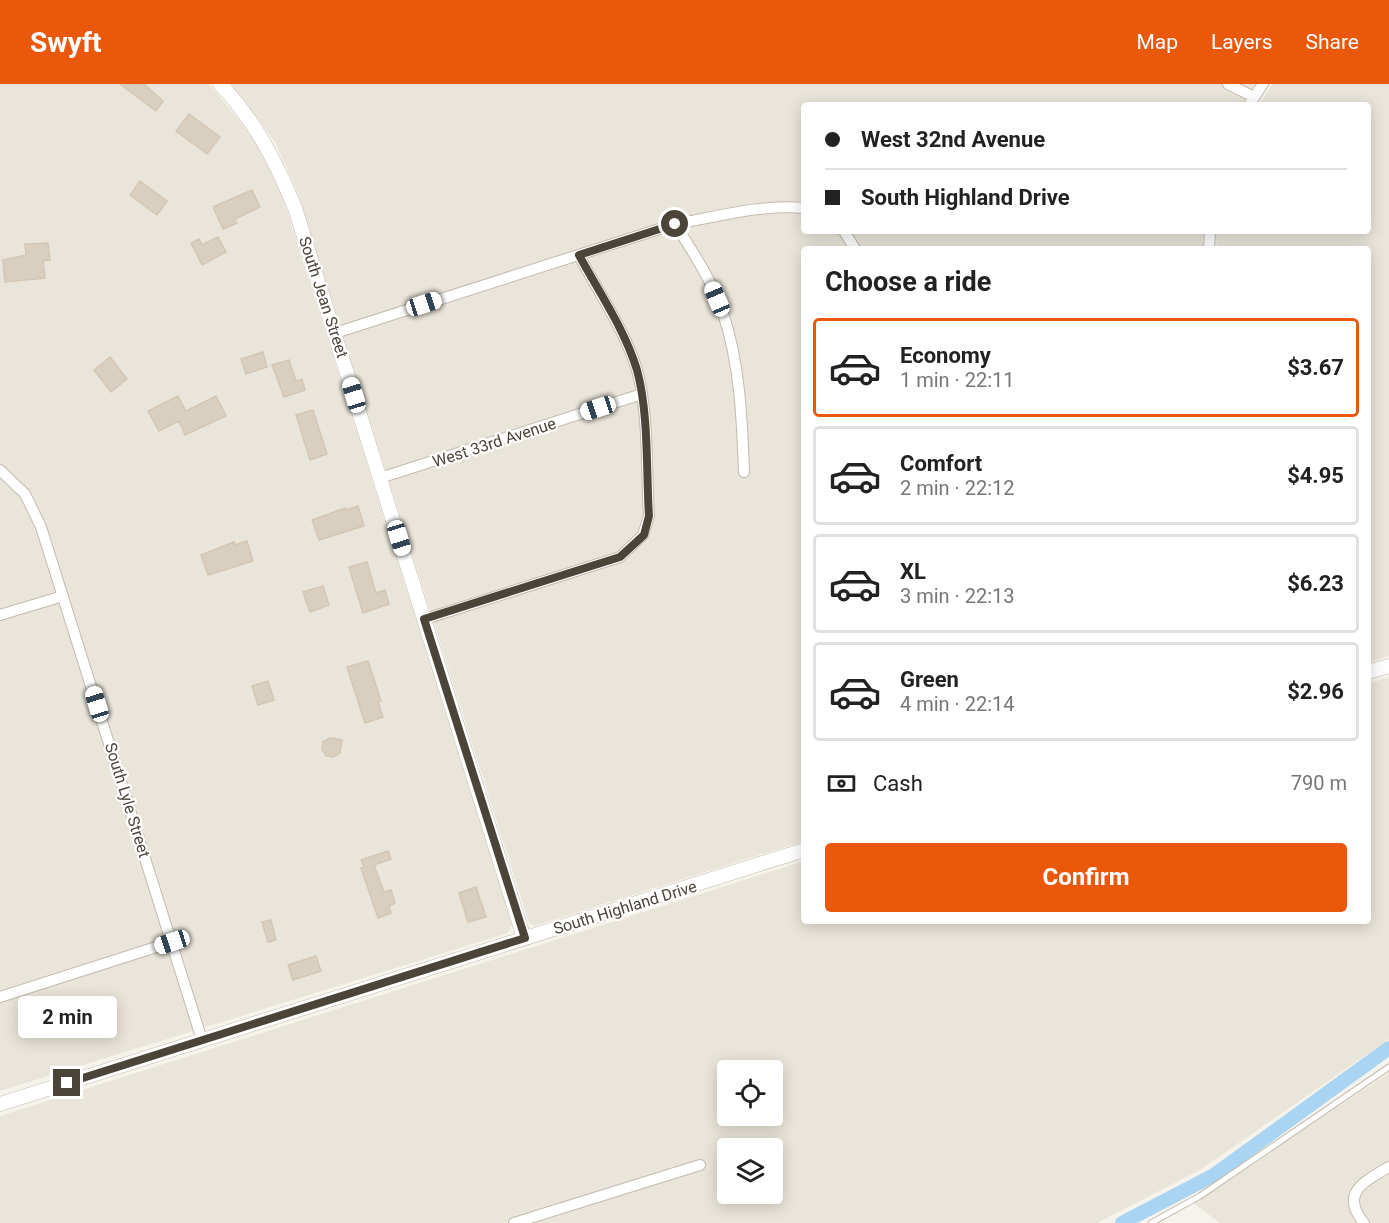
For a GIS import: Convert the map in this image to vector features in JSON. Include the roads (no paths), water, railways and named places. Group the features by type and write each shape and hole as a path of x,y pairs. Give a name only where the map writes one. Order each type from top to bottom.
{"street":[{"name":"South Jean Street","path":"220,84 255,126 282,176 335,333 525,938"},
{"path":"1228,84 1251,101 1263,84"},
{"path":"335,333 675,224 732,214 789,207 801,208"},
{"path":"675,224 699,263 723,312 734,355 741,403 744,471"},
{"path":"424,619 620,557 644,535 649,516 642,394 628,348 579,255"},
{"name":"West 33rd Avenue","path":"380,478 642,394"},
{"name":"South Lyle Street","path":"0,470 25,494 34,510 202,1040"},
{"path":"0,615 63,596"},
{"path":"1371,671 1389,666"},
{"name":"South Highland Drive","path":"0,1104 801,851"},
{"path":"0,997 172,942"},
{"path":"514,1223 699,1165"},
{"path":"1364,1223 1356,1214 1354,1197 1360,1185 1389,1167"}],"lane":[{"path":"1151,1223 1200,1196 1389,1067"}],"waterway":[{"path":"1122,1223 1214,1175 1389,1048"}]}
